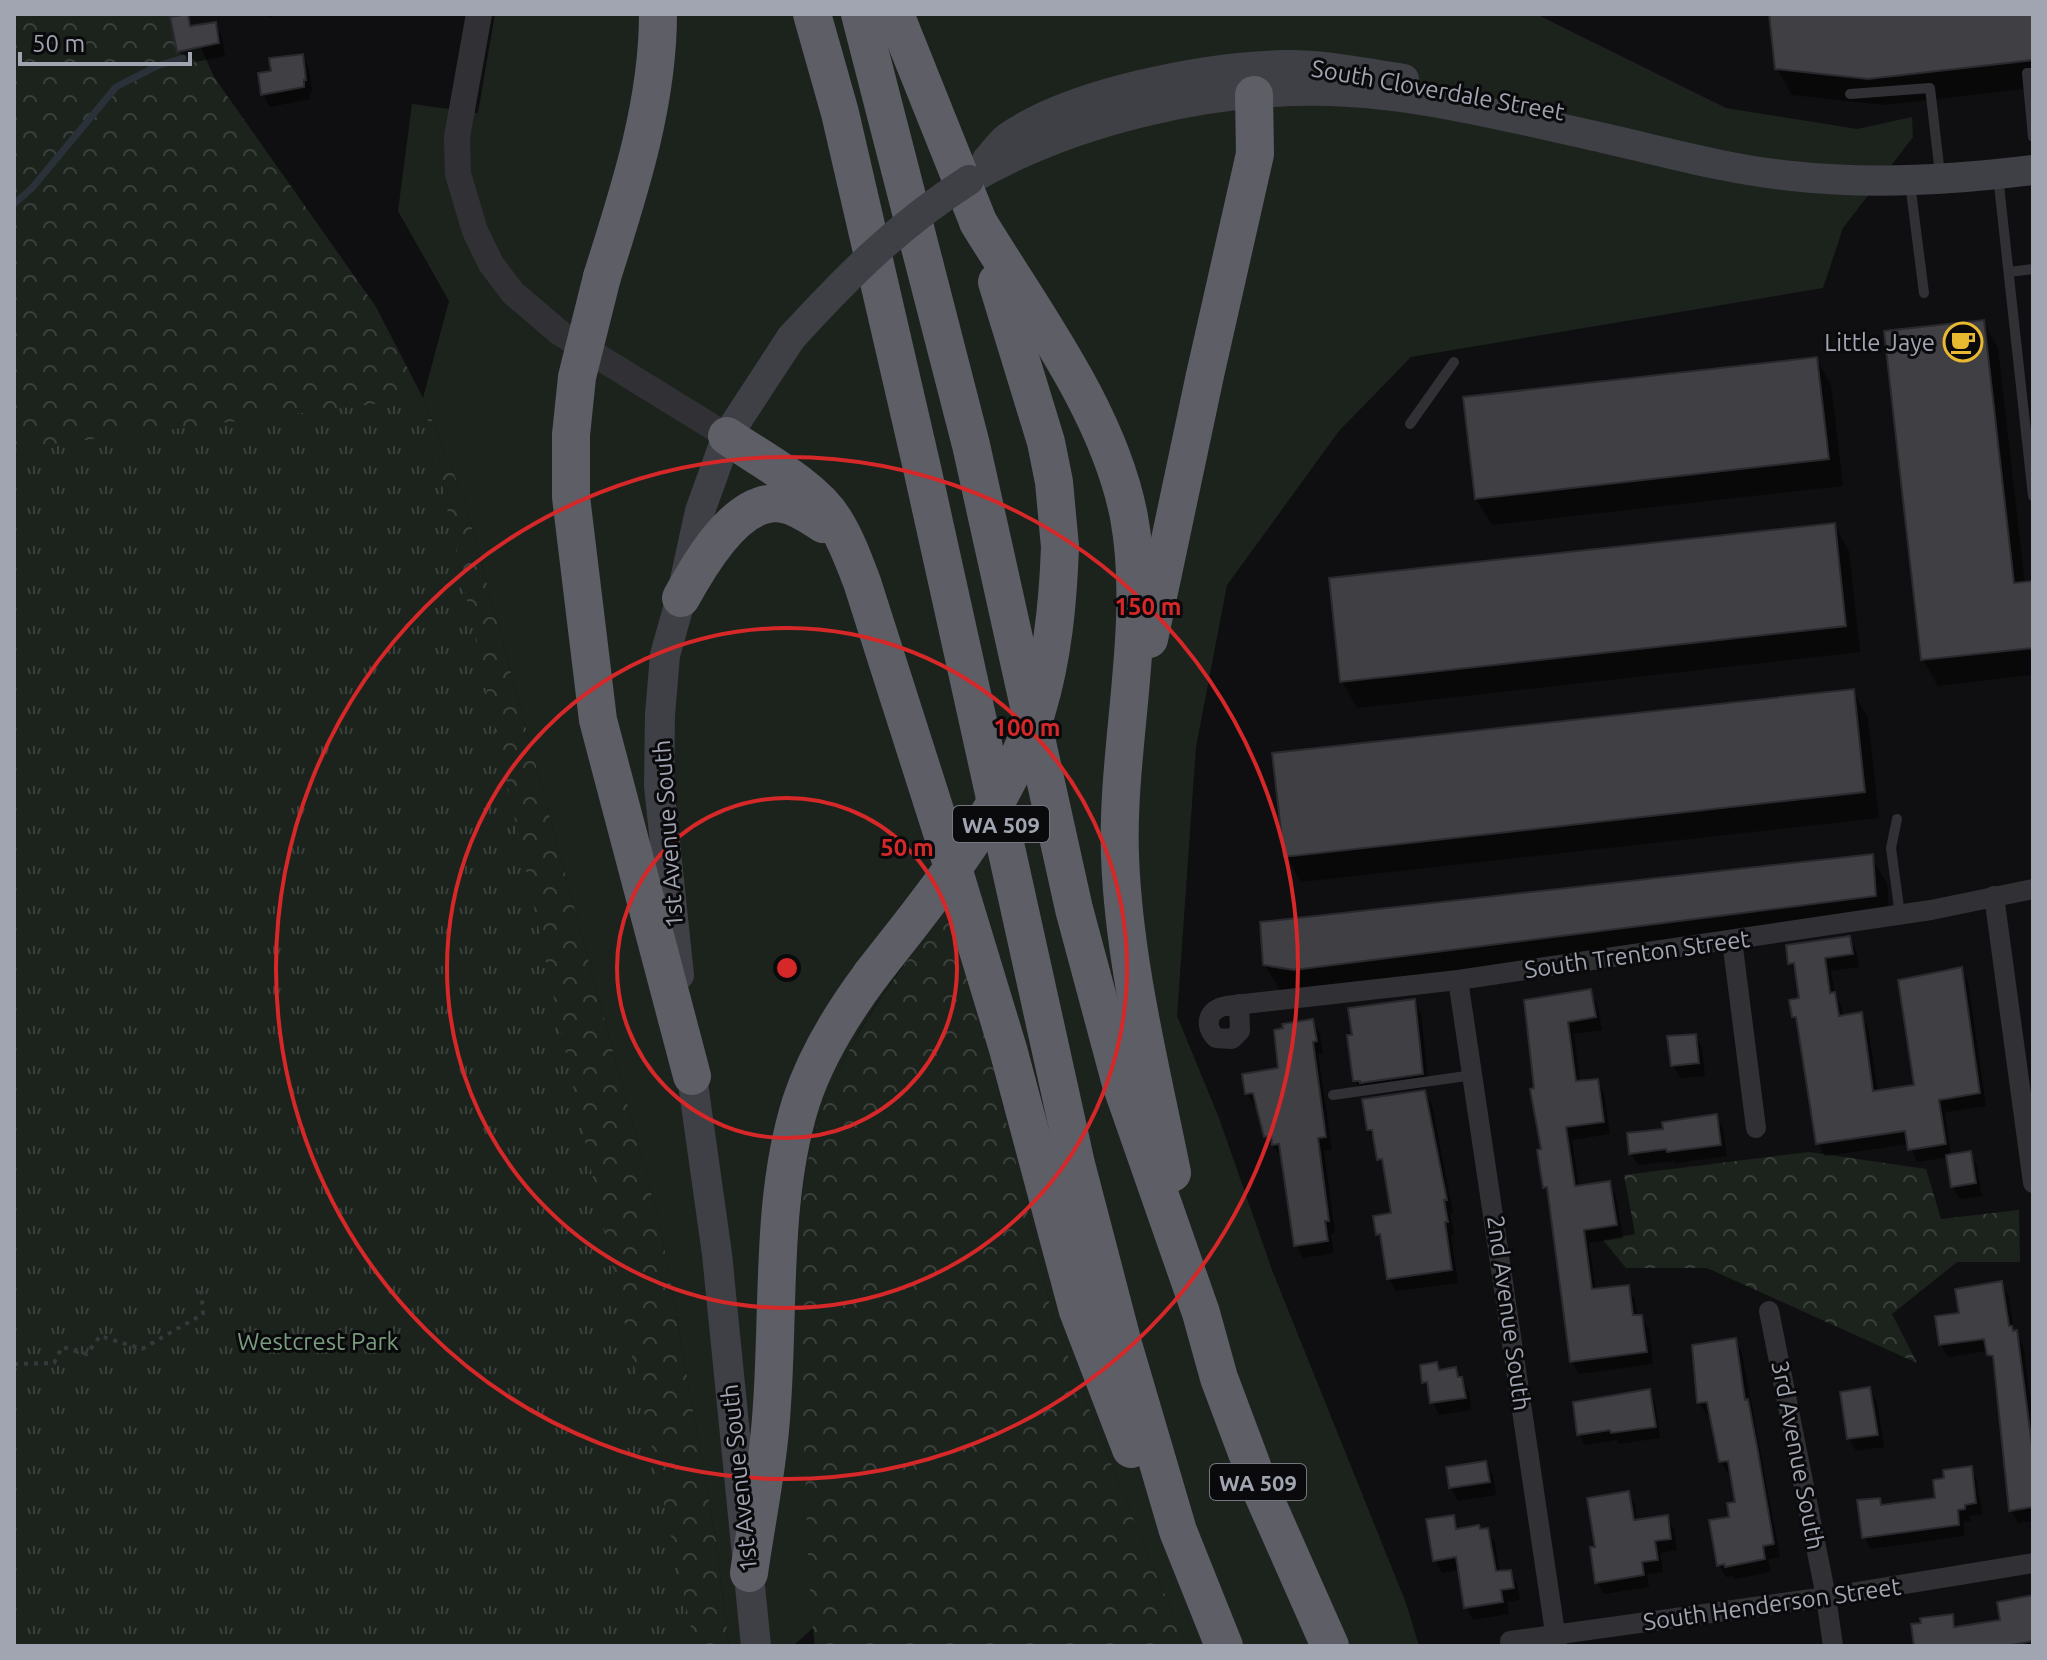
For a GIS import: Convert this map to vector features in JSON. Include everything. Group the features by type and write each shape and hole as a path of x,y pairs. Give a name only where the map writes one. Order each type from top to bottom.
{"highway":[{"path":"658,14 654,72 644,133 577,377 571,435 571,497 598,720 692,1076"},
{"name":"WA 509","path":"812,14 840,113 915,437 1076,1164 1123,1344 1178,1531 1224,1646"},
{"name":"WA 509","path":"860,14 971,445 1074,909 1121,1084 1201,1313 1219,1378 1261,1490 1330,1646"},
{"path":"749,1573 772,1407 777,1275 787,1159 801,1102 820,1055 843,1013 974,837 1008,779 1036,712 1050,655 1058,601 1060,547 1054,482 1046,442 978,222 895,14"},
{"path":"1126,751 1255,154 1254,95"},
{"path":"978,222 1078,388 1110,453 1129,517 1134,563 1126,751 1120,811 1127,949 1201,1313"},
{"path":"727,436 817,500 833,518 845,540 862,582 964,903 1008,1049 1078,1311 1146,1483 1178,1531"},
{"path":"681,598 700,565 722,537 742,516 758,508 781,503 795,508 845,540"}],"main road":[{"name":"South Cloverdale Street","path":"969,180 1007,138 1059,111 1146,83 1215,71 1283,65 1334,67 1482,93 1598,120 1642,147"},
{"name":"South Cloverdale Street","path":"727,436 791,338 848,277 904,224 1004,160 1128,114 1194,101 1328,91 1383,95 1471,110 1702,162 1790,176 1910,181 2033,170"},
{"name":"1st Avenue South","path":"727,436 700,511 665,655 659,786 692,1076 717,1254 756,1646"}],"street":[{"path":"479,14 457,137 458,174 475,231 491,264 513,293 560,333 727,436"},
{"name":"South Trenton Street","path":"1239,1004 1458,980 1900,915 2033,889"},
{"path":"1994,896 2033,1183"},
{"path":"1732,940 1756,1128"},
{"name":"2nd Avenue South","path":"1458,980 1556,1641"},
{"name":"3rd Avenue South","path":"1769,1311 1833,1646"},
{"name":"South Henderson Street","path":"1510,1641 1556,1641 2033,1563"}],"lane":[{"path":"2033,73 2027,73 2033,137"},
{"path":"1850,94 1930,88 1941,180"},
{"path":"1998,174 2033,496"},
{"path":"1910,181 1924,293"},
{"path":"2009,272 2033,269"},
{"path":"1410,424 1454,362"},
{"path":"1897,819 1891,848 1900,915"},
{"path":"1333,1095 1473,1075"}],"path":[{"path":"14,1364 54,1363 62,1347 87,1354 100,1336 142,1349 203,1314 201,1286"}],"green space":[{"name":"Westcrest Park","path":"14,14 186,14 214,77 376,307 423,398 464,499 661,1229 716,1541 729,1646 14,1646"},
{"path":"495,14 1536,14 1726,108 1857,129 1912,117 1913,137 1843,228 1823,288 1411,357 1339,431 1227,585 1196,747 1177,1016 1219,1118 1272,1270 1406,1603 1419,1646 1187,1646 1053,1318 953,900 860,1029 836,1076 808,1159 801,1201 797,1286 813,1628 793,1646 729,1646 716,1541 661,1229 464,499 423,398 449,301 398,211 412,104 478,113"},
{"name":"Westcrest Park","path":"423,398 695,1646 14,1646 14,449"},
{"path":"953,899 1053,1318 1187,1646 815,1646 797,1305 800,1211 807,1165 819,1120 848,1052 890,985"},
{"path":"1809,1152 1926,1169 1941,1219 2019,1210 2020,1262 1957,1262 1892,1314 1917,1363 1707,1268 1626,1268 1603,1240 1635,1234 1624,1175"}],"building":[{"path":"188,14 190,26 216,22 219,43 177,52 170,17"},
{"path":"1769,14 2033,14 2033,60 1868,79 1775,69"},
{"path":"303,54 304,87 261,95 258,73 271,71 269,58"},
{"path":"1984,320 2014,583 2033,581 2033,648 1921,660 1884,331"},
{"path":"1817,357 1829,459 1475,499 1463,397"},
{"path":"1835,523 1846,626 1340,682 1329,578"},
{"path":"1854,689 1865,792 1284,857 1272,753"},
{"path":"1873,854 1876,896 1294,970 1263,965 1260,922"},
{"path":"1850,936 1853,954 1825,958 1830,993 1835,992 1839,1016 1862,1012 1873,1091 1914,1085 1898,980 1962,967 1980,1093 1939,1100 1946,1144 1908,1150 1905,1131 1816,1144 1796,1017 1792,1017 1789,1000 1799,998 1794,963 1788,964 1786,945"},
{"path":"1591,989 1596,1017 1568,1022 1576,1081 1598,1079 1604,1122 1566,1127 1575,1186 1610,1181 1617,1225 1584,1230 1592,1289 1629,1285 1633,1315 1642,1315 1647,1352 1570,1362 1547,1187 1543,1188 1537,1150 1541,1149 1530,1089 1534,1088 1524,1000"},
{"path":"1415,999 1423,1074 1360,1083 1353,1081 1347,1035 1352,1035 1348,1008"},
{"path":"1313,1019 1317,1041 1313,1042 1326,1137 1318,1138 1329,1221 1325,1221 1328,1241 1294,1246 1279,1144 1272,1145 1271,1136 1264,1137 1253,1093 1245,1094 1242,1074 1278,1068 1274,1030 1283,1028 1282,1024"},
{"path":"1696,1034 1699,1063 1671,1066 1667,1036"},
{"path":"1425,1090 1447,1200 1444,1200 1448,1222 1445,1222 1452,1270 1387,1279 1380,1234 1376,1235 1373,1216 1391,1213 1382,1159 1377,1160 1372,1130 1367,1130 1362,1099"},
{"path":"1717,1114 1721,1145 1629,1154 1627,1133 1663,1129 1662,1122"},
{"path":"1971,1151 1976,1183 1951,1187 1946,1155"},
{"path":"2002,1281 2009,1326 2013,1331 2017,1330 2033,1454 2033,1507 2009,1511 1993,1356 1987,1355 1984,1339 1939,1345 1935,1316 1959,1313 1955,1289"},
{"path":"1736,1338 1774,1544 1763,1546 1765,1559 1725,1567 1724,1564 1717,1566 1709,1520 1729,1517 1727,1503 1735,1502 1728,1461 1719,1462 1707,1402 1697,1403 1692,1345"},
{"path":"1437,1362 1439,1370 1456,1367 1458,1377 1462,1377 1466,1398 1430,1403 1427,1382 1422,1383 1420,1365"},
{"path":"1870,1387 1878,1435 1847,1439 1840,1392"},
{"path":"1650,1389 1656,1427 1577,1435 1573,1402"},
{"path":"1486,1461 1490,1482 1449,1488 1446,1467"},
{"path":"1972,1466 1976,1503 1958,1510 1959,1525 1862,1538 1857,1500 1880,1498 1881,1505 1935,1498 1933,1480 1944,1478 1943,1470"},
{"path":"1629,1491 1634,1520 1668,1515 1671,1539 1655,1541 1658,1560 1642,1562 1644,1575 1595,1583 1590,1547 1595,1547 1587,1498"},
{"path":"1454,1515 1456,1529 1479,1525 1480,1529 1488,1528 1496,1571 1511,1570 1514,1588 1501,1590 1503,1602 1464,1608 1456,1557 1433,1561 1426,1519"},
{"path":"2033,1595 2033,1641 2006,1646 1914,1646 1911,1624 1921,1623 1920,1618 1953,1614 1954,1627 2000,1620 1997,1602"}],"waterway":[{"path":"14,204 32,188 116,87 157,66 183,58"}],"place":[{"name":"Little Jaye","path":"1963,342"}]}
